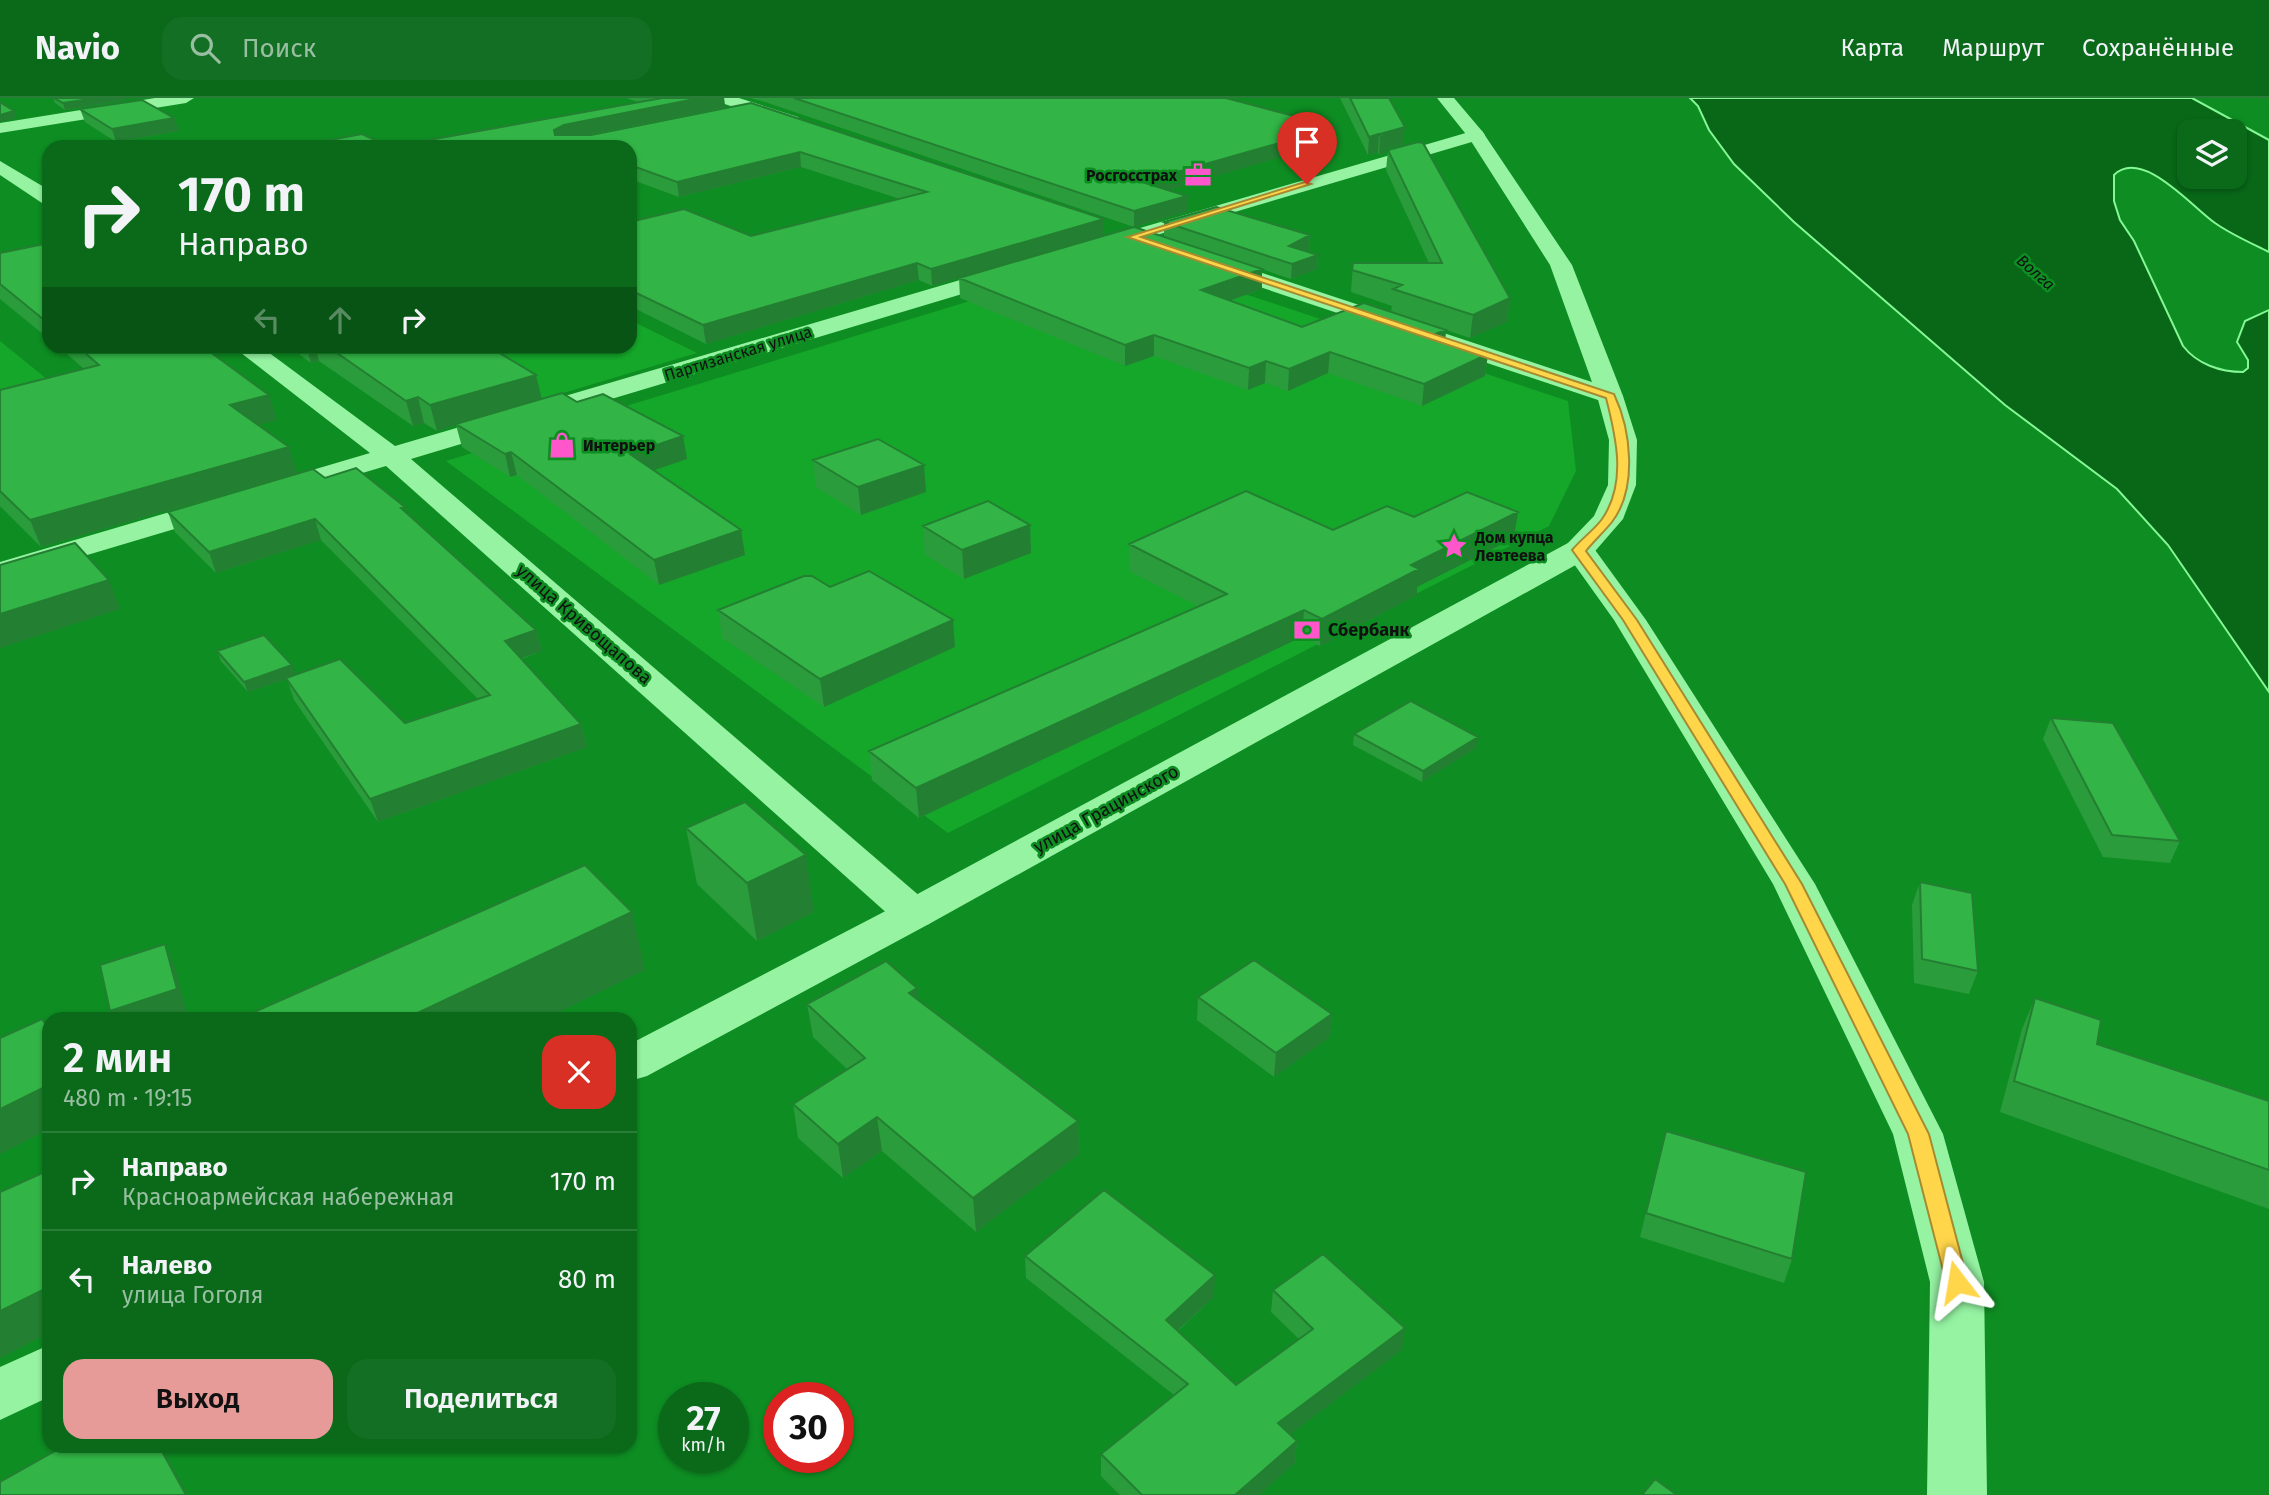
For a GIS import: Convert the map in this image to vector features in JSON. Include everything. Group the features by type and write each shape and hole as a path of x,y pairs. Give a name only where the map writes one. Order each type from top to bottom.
{"street":[{"path":"0,128 186,98"},
{"name":"улица Грацинского","path":"637,1060 914,914 1579,550 1608,519 1622,485 1623,440 1610,396 1561,265 1476,135 1445,98"},
{"path":"718,107 754,108 792,101"},
{"path":"754,108 806,126"},
{"path":"1079,252 1476,135"},
{"path":"0,167 42,194"},
{"path":"1093,223 1170,249"},
{"path":"1196,258 1610,396"},
{"name":"Партизанская улица","path":"0,572 1039,264"},
{"name":"улица Кривощапова","path":"255,354 391,456 914,914"},
{"path":"1579,550 1630,620 1794,884 1918,1134 1957,1282 1957,1495"},
{"path":"0,1395 42,1373"}],"shaded area":[{"path":"1124,254 1568,401 1576,471 1549,526 948,833 446,461"},
{"path":"637,323 697,353 543,399 466,354 637,354"},
{"path":"0,341 53,384 0,398"}],"water":[{"name":"Волга","path":"1690,98 2192,98 2230,119 2177,119 2177,189 2247,189 2247,128 2269,140 2269,252 2221,227 2167,183 2138,169 2125,168 2114,175 2114,201 2120,220 2134,241 2183,346 2195,358 2218,369 2243,372 2248,368 2248,360 2237,342 2245,321 2269,310 2269,692 2168,545 2117,489 2005,405 1794,222 1734,164 1709,130 1698,106"}],"building":[{"path":"54,98 97,98 63,103"},
{"path":"662,98 700,98 564,125 554,130 555,135 591,135 751,103 1104,219 931,269 917,263 703,325 637,293 637,220 684,209 751,236 927,192 800,152 677,182 637,168 637,140 429,140"},
{"path":"794,98 1226,98 1336,127 1142,182 1187,196 1134,211"},
{"path":"1350,98 1389,98 1405,127 1380,134 1387,136 1381,137 1379,134 1369,137"},
{"path":"142,100 174,118 112,129 80,109"},
{"path":"0,102 14,111 0,115"},
{"path":"362,134 375,140 330,140"},
{"path":"1423,143 1510,298 1473,315 1393,289 1402,285 1352,270 1353,263 1442,263 1388,150"},
{"path":"1216,207 1310,235 1289,246 1318,255 1292,264 1164,222"},
{"path":"1134,227 1262,269 1201,290 1302,327 1364,303 1446,330 1430,336 1488,354 1424,384 1330,352 1289,369 1266,361 1249,368 1154,335 1125,345 959,278"},
{"path":"42,244 42,318 0,284 0,253"},
{"path":"86,354 213,354 269,395 230,405 289,447 30,520 0,491 0,390 99,365"},
{"path":"338,354 501,354 536,375 430,405 418,397 406,401"},
{"path":"562,393 577,402 603,394 683,436 630,454 741,530 654,560 511,452 505,454 456,424"},
{"path":"878,439 924,465 858,487 813,460"},
{"path":"356,468 405,507 401,508 536,630 505,641 581,724 370,799 286,678 340,659 405,723 490,695 315,519 209,552 168,512 313,469 325,478"},
{"path":"1246,491 1333,530 1387,506 1414,517 1467,492 1518,512 1411,565 1419,569 1322,619 1304,610 916,788 869,751 1227,594 1129,544"},
{"path":"988,501 1030,525 962,550 923,526"},
{"path":"75,543 109,580 0,614 0,565"},
{"path":"869,571 953,620 820,679 718,610 804,576 812,576 830,587"},
{"path":"264,635 292,665 244,682 217,651"},
{"path":"1411,701 1478,737 1423,771 1354,734"},
{"path":"2051,718 2113,723 2180,841 2112,835"},
{"path":"745,802 806,855 747,883 686,828"},
{"path":"585,865 632,912 420,1012 254,1012"},
{"path":"1920,882 1972,893 1978,971 1922,959"},
{"path":"165,944 177,989 110,1011 100,965"},
{"path":"1254,960 1332,1014 1276,1053 1198,997"},
{"path":"886,961 917,988 909,993 1078,1121 973,1198 877,1117 838,1144 793,1104 865,1058 807,1004"},
{"path":"2035,998 2101,1020 2097,1044 2269,1101 2269,1170 2014,1081"},
{"path":"42,1019 42,1088 0,1109 0,1038"},
{"path":"1666,1131 1806,1172 1792,1259 1646,1213"},
{"path":"42,1173 42,1290 0,1311 0,1192"},
{"path":"1104,1190 1215,1275 1166,1320 1236,1385 1313,1329 1273,1290 1323,1254 1405,1328 1278,1423 1297,1441 1235,1495 1142,1495 1101,1454 1188,1384 1025,1256"},
{"path":"52,1453 163,1453 186,1495 0,1495 0,1482"},
{"path":"1655,1479 1677,1495 1642,1495"}],"place":[{"name":"Росгосстрах","path":"1198,175"},
{"name":"Интерьер","path":"562,445"},
{"name":"Дом купца Левтеева","path":"1454,546"},
{"name":"Сбербанк","path":"1307,630"}],"route":[{"path":"1307,184 1132,237 1610,396 1623,440 1622,485 1608,519 1579,550 1630,620 1794,884 1918,1134 1957,1282"}]}
